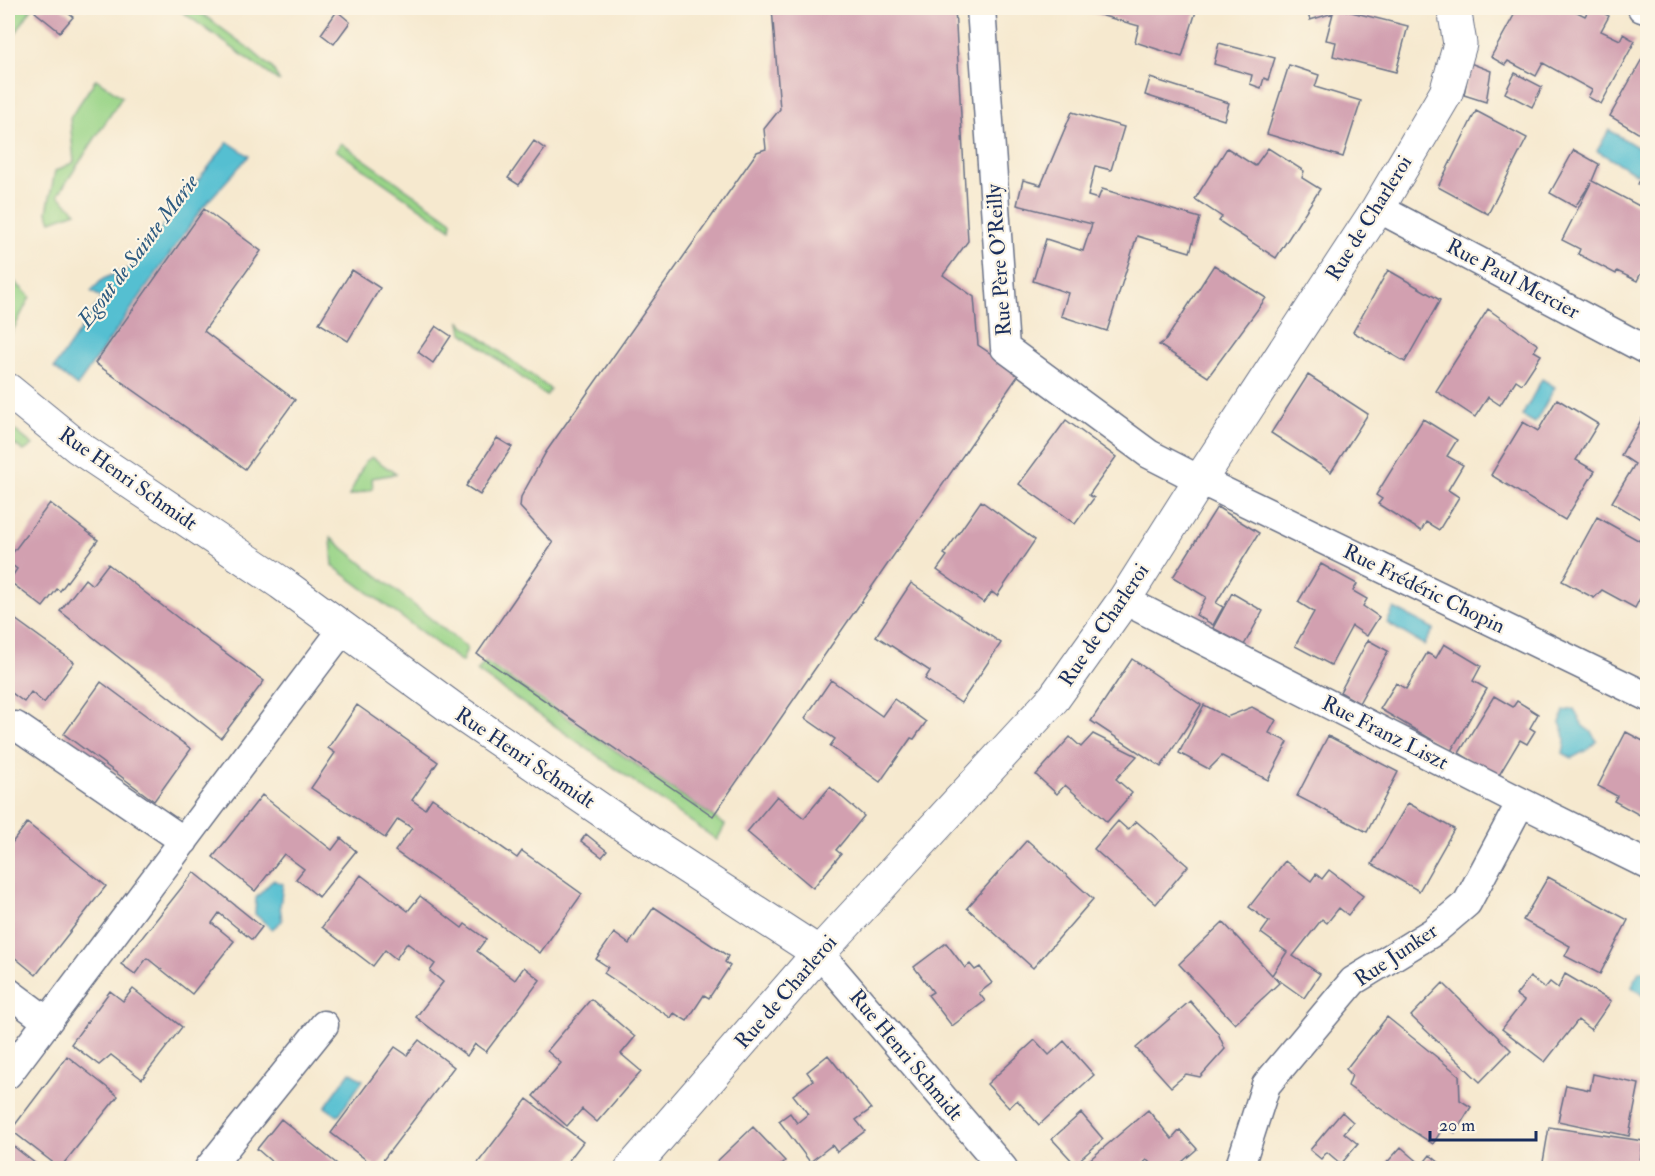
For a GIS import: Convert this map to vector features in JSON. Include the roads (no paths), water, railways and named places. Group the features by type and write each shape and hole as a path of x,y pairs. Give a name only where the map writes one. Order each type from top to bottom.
{"street":[{"name":"Rue Père O'Reilly","path":"981,8 1005,348 1149,454 1200,480"},
{"name":"Rue de Charleroi","path":"632,1168 819,953 1054,698 1124,600 1378,208 1446,93 1460,44 1454,8"},
{"path":"1642,8 1647,10"},
{"name":"Rue Paul Mercier","path":"1378,208 1647,351"},
{"name":"Rue Henri Schmidt","path":"8,390 78,447 272,577 452,708 636,833 819,953 1003,1168"},
{"name":"Rue Frédéric Chopin","path":"1200,480 1647,697"},
{"name":"Rue Franz Liszt","path":"1124,600 1647,865"},
{"path":"8,1074 343,628"},
{"path":"16,726 184,841"},
{"name":"Rue Junker","path":"1238,1168 1242,1162 1266,1085 1353,981 1432,932 1467,903 1521,802"},
{"path":"8,992 47,1021"},
{"path":"209,1168 324,1024"}],"water":[{"path":"1609,130 1647,153 1637,174 1597,151"},
{"path":"228,142 249,156 203,207 77,386 54,368 102,298 91,291 103,279 130,268"},
{"path":"1542,379 1555,387 1535,423 1522,416"},
{"path":"1394,608 1434,629 1424,645 1387,623"},
{"path":"1574,709 1583,726 1597,741 1587,750 1572,758 1563,753 1565,738 1560,723 1564,711"},
{"path":"273,880 283,884 280,906 282,921 272,929 255,914 256,898"},
{"path":"1639,971 1647,971 1647,999 1632,987"},
{"path":"350,1072 363,1080 338,1116 325,1107"}],"water label":[{"name":"Egout de Sainte Marie","path":"138,251"}]}
